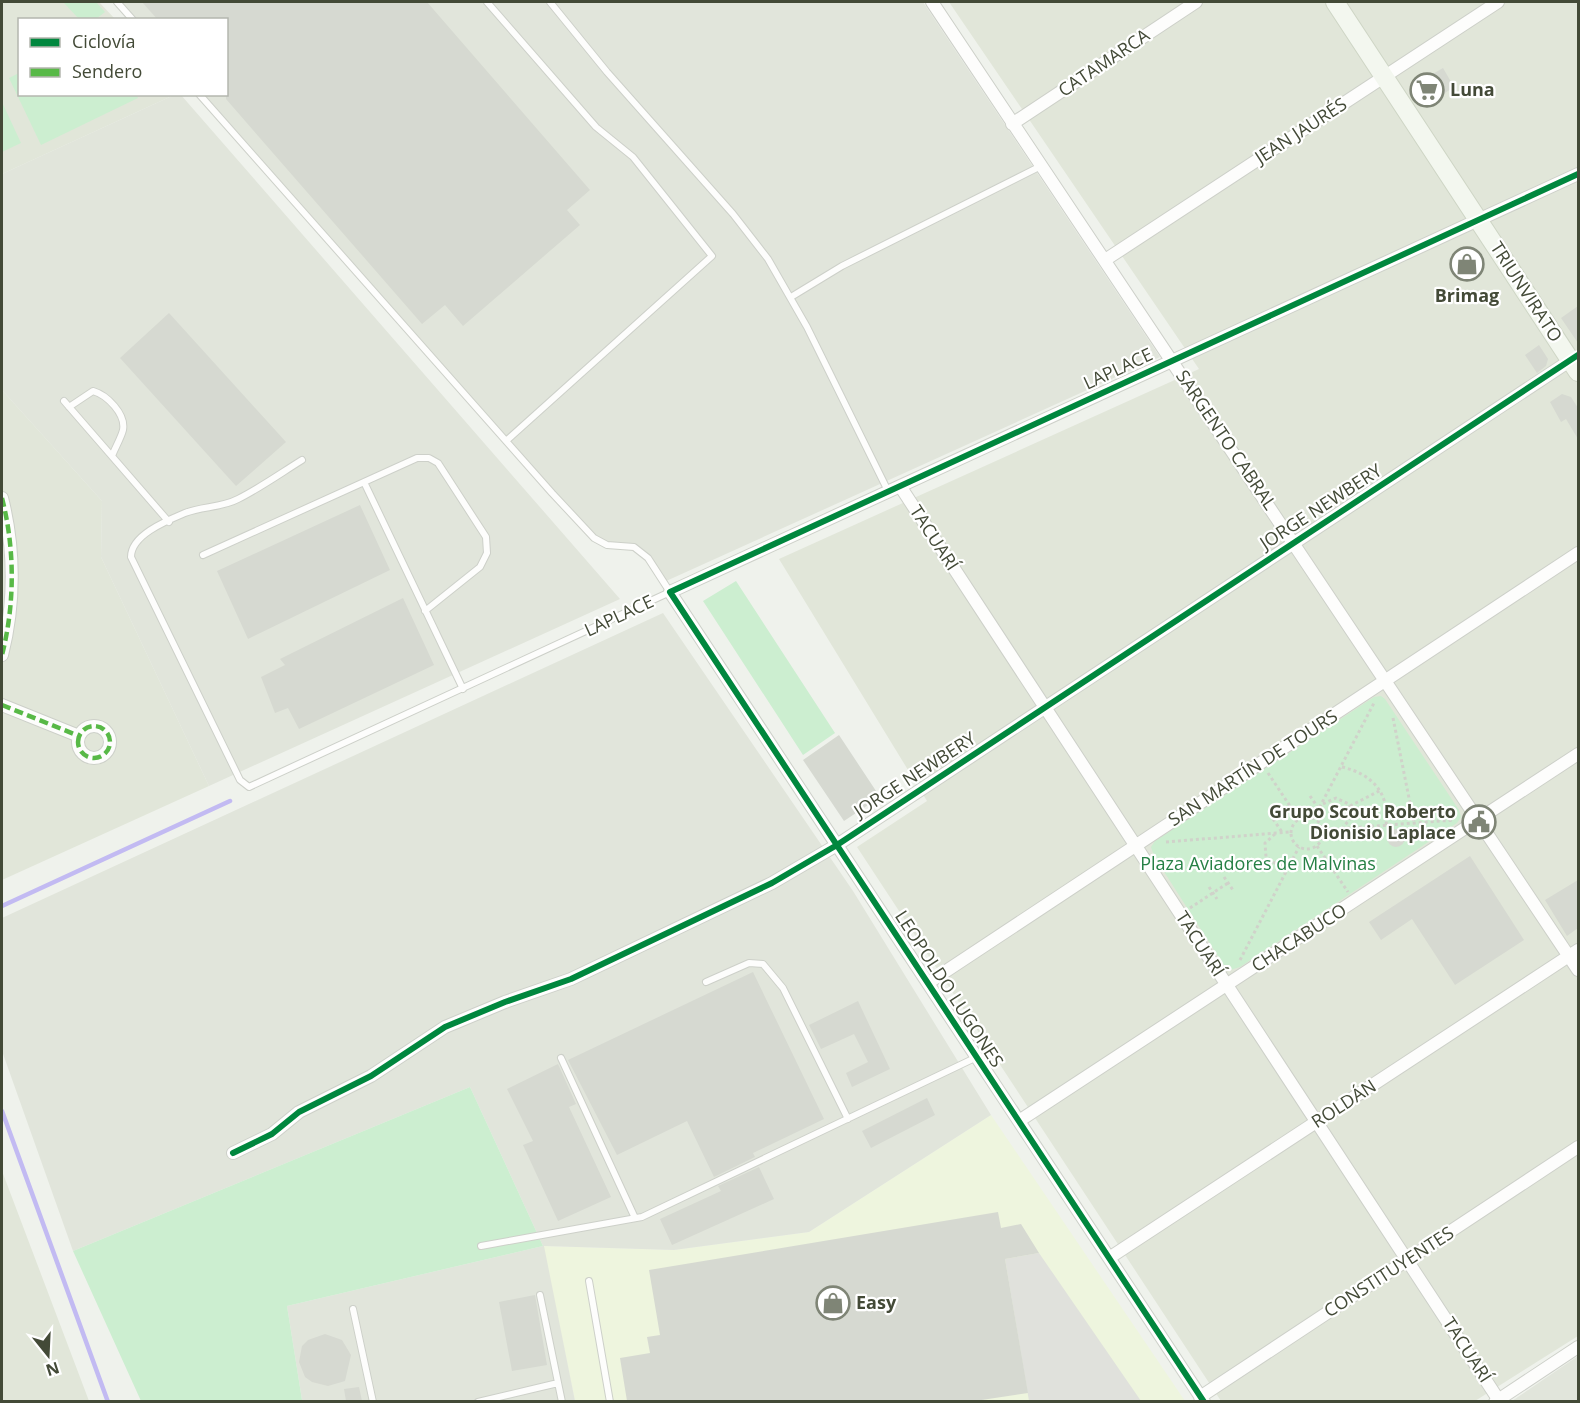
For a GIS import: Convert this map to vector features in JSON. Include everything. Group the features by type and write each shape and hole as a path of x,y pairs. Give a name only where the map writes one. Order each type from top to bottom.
{"street":[{"name":"SARGENTO CABRAL","path":"932,2 1478,819 1574,953 1578,970"},
{"name":"CATAMARCA","path":"1012,124 1196,2"},
{"name":"TRIUNVIRATO","path":"1335,2 1576,363"},
{"name":"JEAN JAURÉS","path":"1105,260 1498,2"},
{"name":"LAPLACE","path":"670,592 1578,174"},
{"name":"JORGE NEWBERY","path":"233,1153 272,1134 299,1112 371,1076 445,1027 505,1002 571,979 772,883 837,845 1294,543 1576,363"},
{"name":"TACUARÍ","path":"894,489 1045,707 1498,1401"},
{"path":"2,498 11,549 11,602 2,655"},
{"name":"SAN MARTÍN DE TOURS","path":"928,983 1578,553"},
{"name":"LEOPOLDO LUGONES","path":"670,592 1202,1399"},
{"path":"2,705 79,736"},
{"name":"CHACABUCO","path":"1019,1121 1578,754"},
{"name":"ROLDÁN","path":"1109,1258 1574,953"},
{"name":"CONSTITUYENTES","path":"1202,1399 1578,1147"},
{"path":"1498,1401 1578,1347"}],"lane":[{"path":"117,2 131,18"},
{"path":"487,2 596,127 633,157 712,256 506,441"},
{"path":"550,2 607,72 733,214 768,259 791,297 894,489"},
{"path":"201,96 594,538 607,545 634,547 648,558 670,592"},
{"path":"791,297 842,266 1041,165"},
{"path":"69,407 93,391 104,394 121,416 123,428 112,456"},
{"path":"64,401 169,522 186,512 215,508 238,500 302,460"},
{"path":"203,555 417,458 429,458 438,463 486,537 487,553 480,567 425,611"},
{"path":"364,482 463,689"},
{"name":"LAPLACE","path":"169,522 140,537 131,548 131,557 240,780 249,787 670,592"},
{"path":"706,981 749,963 763,964 783,988 848,1119"},
{"path":"561,1058 635,1218"},
{"path":"481,1246 635,1218 977,1058"},
{"path":"589,1281 610,1401"},
{"path":"540,1295 562,1401"},
{"path":"353,1309 373,1401"},
{"path":"478,1401 558,1383"}],"path":[{"path":"1314,818 1386,680"},
{"path":"1392,713 1414,823"},
{"path":"1261,763 1298,818"},
{"path":"1342,767 1362,773 1381,790 1387,808 1386,825"},
{"path":"1350,806 1381,790"},
{"path":"1310,796 1319,809"},
{"path":"1322,804 1336,798 1345,801 1350,806 1351,818 1341,828"},
{"path":"1298,818 1314,818"},
{"path":"1298,818 1290,832 1293,842 1299,847 1309,849 1317,846 1323,830 1314,818"},
{"path":"1273,819 1282,833"},
{"path":"1323,830 1478,819"},
{"path":"1136,845 1290,832"},
{"path":"1276,834 1265,843 1266,857 1278,865 1292,860"},
{"path":"1317,846 1354,901"},
{"path":"1227,985 1299,847"},
{"path":"1224,877 1233,890"},
{"path":"1181,914 1228,883"},
{"path":"1209,887 1217,899"}],"shaded area":[{"path":"2,2 99,2 114,18 18,18 18,96 172,96 2,174"},
{"path":"117,2 923,2 1160,357 664,582 648,558 634,547 607,545 594,538 200,96 228,96 228,18 132,18"},
{"path":"949,2 1578,2 1578,1336 1475,1401 1221,1401 857,847 927,801 779,559 1199,369"},
{"path":"172,96 182,96 620,599 209,786 101,557 102,501 2,390 2,174"},
{"path":"2,390 102,501 101,557 209,786 2,880"},
{"path":"663,613 853,891 991,1115 809,1232 674,1250 544,1246 575,1401 300,1401 302,1400 287,1306 543,1246 470,1087 73,1251 2,1051 2,918"},
{"path":"991,1115 1185,1401 575,1401 543,1246 674,1250 809,1232"},
{"path":"2,1171 89,1401 2,1401"},
{"path":"1039,1253 1141,1401 1029,1401 1005,1259"},
{"path":"1578,1356 1578,1401 1512,1401"}],"green space":[{"path":"63,2 96,2 105,12 97,18 78,18"},
{"path":"18,74 18,96 137,96 138,98 41,145 9,78"},
{"path":"2,102 21,143 2,152"},
{"path":"736,581 835,733 803,755 703,601"},
{"name":"Plaza Aviadores de Malvinas","path":"1381,696 1459,810 1461,817 1457,823 1240,967 1230,970 1223,964 1154,856 1151,847 1155,841 1374,697"},
{"path":"470,1087 543,1246 287,1306 302,1400 300,1402 141,1401 73,1251"}],"building":[{"path":"142,2 427,2 590,190 567,210 580,225 463,326 445,305 422,324 226,99 228,96 228,18 156,18"},
{"path":"1443,68 1454,87 1425,106 1412,86"},
{"name":"Brimag","path":"1474,249 1483,266 1461,278 1452,262"},
{"path":"1578,306 1578,343 1561,318"},
{"path":"169,313 286,442 236,486 120,358"},
{"path":"1539,345 1548,359 1546,366 1537,373 1525,355"},
{"path":"1562,394 1571,397 1578,408 1578,439 1566,419 1561,422 1550,402"},
{"path":"360,505 390,570 248,639 217,571"},
{"path":"403,598 434,665 299,729 288,708 275,713 261,677 285,665 280,659"},
{"path":"839,735 880,797 844,821 803,760"},
{"path":"1396,829 1402,832 1405,838 1402,844 1396,847 1390,844 1387,838 1390,832"},
{"path":"1470,856 1524,940 1455,985 1412,919 1381,940 1369,922"},
{"path":"1578,880 1578,928 1567,936 1545,900"},
{"path":"753,972 824,1119 753,1153 755,1157 714,1177 687,1121 617,1155 568,1060"},
{"path":"858,1001 890,1069 852,1087 846,1073 868,1062 854,1034 821,1049 809,1025"},
{"path":"558,1064 576,1104 569,1107 611,1197 558,1221 523,1145 533,1141 507,1089"},
{"path":"927,1098 935,1115 871,1148 862,1131"},
{"path":"759,1167 774,1199 672,1245 660,1219 721,1191 718,1186"},
{"name":"Easy","path":"998,1212 1001,1228 1021,1224 1039,1253 1005,1259 1028,1393 975,1401 627,1401 620,1358 650,1353 647,1337 660,1335 649,1270"},
{"path":"535,1295 547,1365 512,1371 499,1302"},
{"path":"325,1334 342,1340 351,1355 345,1381 328,1386 312,1382 305,1377 299,1362 302,1346 308,1340"},
{"path":"359,1387 362,1401 346,1401 344,1389"}],"waterway":[{"path":"2,906 230,801"},
{"path":"2,1111 108,1402"}],"marked path":[{"path":"2,498 9,537 12,576 9,616 2,655"},
{"path":"2,705 79,736"},
{"path":"94,726 105,731 110,742 105,753 94,758 83,753 78,742 83,731 94,726"}],"cycle path":[{"path":"1204,1402 670,592 1578,174"},
{"path":"233,1153 272,1134 299,1112 371,1076 445,1027 505,1002 571,979 772,883 837,845 1578,355"}],"place":[{"name":"Luna","path":"1427,90"},
{"name":"Brimag","path":"1467,264"},
{"name":"Grupo Scout Roberto Dionisio Laplace","path":"1479,822"},
{"name":"Easy","path":"833,1303"}]}
